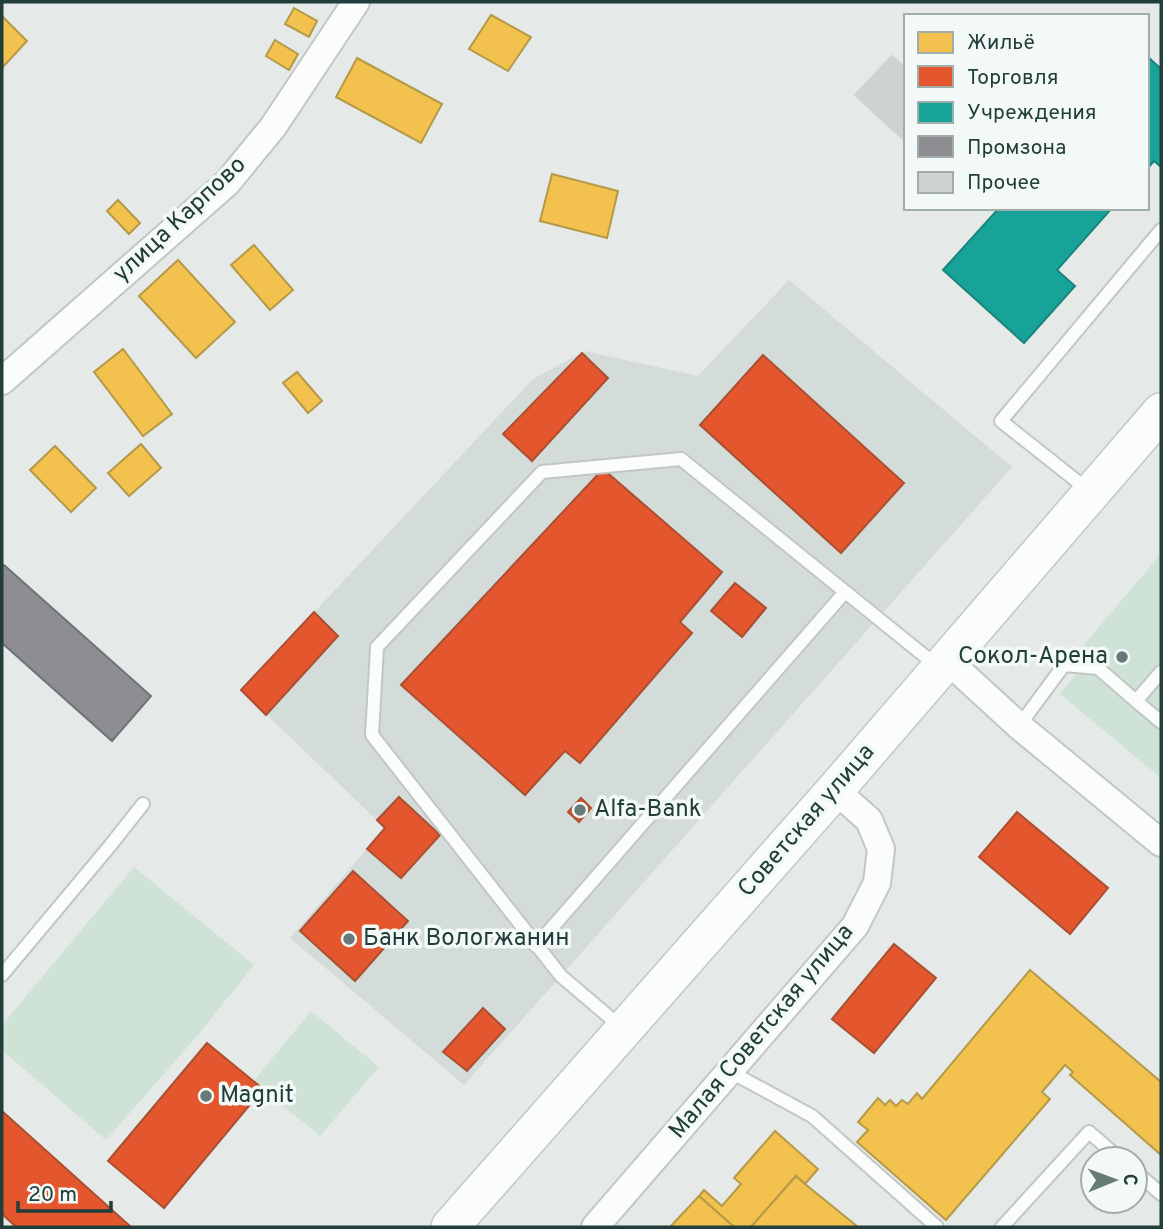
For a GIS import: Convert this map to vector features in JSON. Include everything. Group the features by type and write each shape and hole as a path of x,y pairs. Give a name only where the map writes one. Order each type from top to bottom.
{"main road":[{"name":"Советская улица","path":"450,1227 835,790 1161,412"}],"street":[{"name":"улица Карпово","path":"2,381 227,183 273,127 356,2"},
{"path":"943,664 1161,843"},
{"name":"Малая Советская улица","path":"595,1227 855,926 877,883 881,849 869,820 835,790"}],"lane":[{"path":"1091,493 1001,421 1161,230"},
{"path":"624,1029 561,976 372,735 377,647 543,472 681,459 845,592 943,664"},
{"path":"536,946 845,592"},
{"path":"1019,726 1064,665 1098,668 1161,722"},
{"path":"1136,701 1161,671"},
{"path":"2,975 143,804"},
{"path":"729,1071 811,1116 937,1227"},
{"path":"1002,1227 1089,1132 1104,1145"}],"shaded area":[{"path":"789,280 1012,467 464,1085 290,938 385,828 241,690 533,379 585,351 698,376"}],"green space":[{"name":"Сокол-Арена","path":"1161,554 1161,778 1060,694 1083,666 1081,648"},
{"path":"134,867 254,965 197,1036 106,1140 2,1050 2,1025"},
{"path":"311,1011 379,1067 320,1136 253,1082"}],"building: Жильё":[{"path":"294,8 317,21 309,37 285,24"},
{"path":"491,15 531,37 508,71 469,49"},
{"path":"2,16 27,41 2,68"},
{"path":"275,40 298,54 289,70 266,56"},
{"path":"357,58 442,104 421,143 336,97"},
{"path":"552,174 618,191 607,238 540,221"},
{"path":"118,200 140,223 129,234 107,211"},
{"path":"254,245 293,290 270,310 231,265"},
{"path":"178,260 235,322 196,358 139,296"},
{"path":"123,349 172,414 143,436 94,372"},
{"path":"297,372 322,401 308,413 283,383"},
{"path":"141,444 161,468 129,496 108,473"},
{"path":"55,446 96,488 71,512 30,470"},
{"path":"1030,970 1161,1082 1161,1155 1070,1075 1073,1072 1065,1065 1042,1092 1050,1099 946,1220 857,1142 868,1130 858,1122 878,1098 885,1105 890,1100 896,1106 902,1100 908,1104 917,1093 922,1099"},
{"path":"775,1131 818,1169 805,1184 796,1176 751,1227 734,1227 699,1196 704,1190 722,1206 741,1184 734,1178"},
{"path":"796,1176 805,1184 858,1227 751,1227"},
{"path":"699,1196 734,1227 670,1227"}],"building: Торговля":[{"path":"582,353 608,378 532,461 503,434"},
{"path":"763,355 904,483 841,553 700,425"},
{"path":"603,469 722,572 680,622 692,633 580,763 565,751 525,795 401,685"},
{"path":"735,583 766,608 742,637 711,611"},
{"path":"314,612 338,636 266,715 241,690"},
{"path":"399,797 440,835 401,878 367,849 385,828 377,820"},
{"name":"Alfa-Bank","path":"581,798 591,808 579,822 568,812"},
{"path":"1017,812 1108,888 1070,934 979,857"},
{"path":"353,871 408,921 355,981 300,931"},
{"path":"894,944 936,978 874,1053 832,1019"},
{"path":"483,1008 505,1029 467,1071 443,1052"},
{"path":"207,1043 263,1089 164,1208 108,1161"},
{"path":"2,1111 131,1227 16,1227 2,1214"}],"building: Учреждения":[{"path":"1149,58 1161,69 1161,167 1154,161 1149,167"},
{"path":"997,210 1110,210 1057,270 1075,286 1024,343 943,270"}],"building: Промзона":[{"path":"4,565 151,696 112,741 2,643"}],"building: Прочее":[{"path":"892,56 904,67 904,140 855,95"}],"place":[{"name":"Сокол-Арена","path":"1122,657"},
{"name":"Alfa-Bank","path":"580,810"},
{"name":"Банк Вологжанин","path":"349,939"},
{"name":"Magnit","path":"206,1096"}]}
